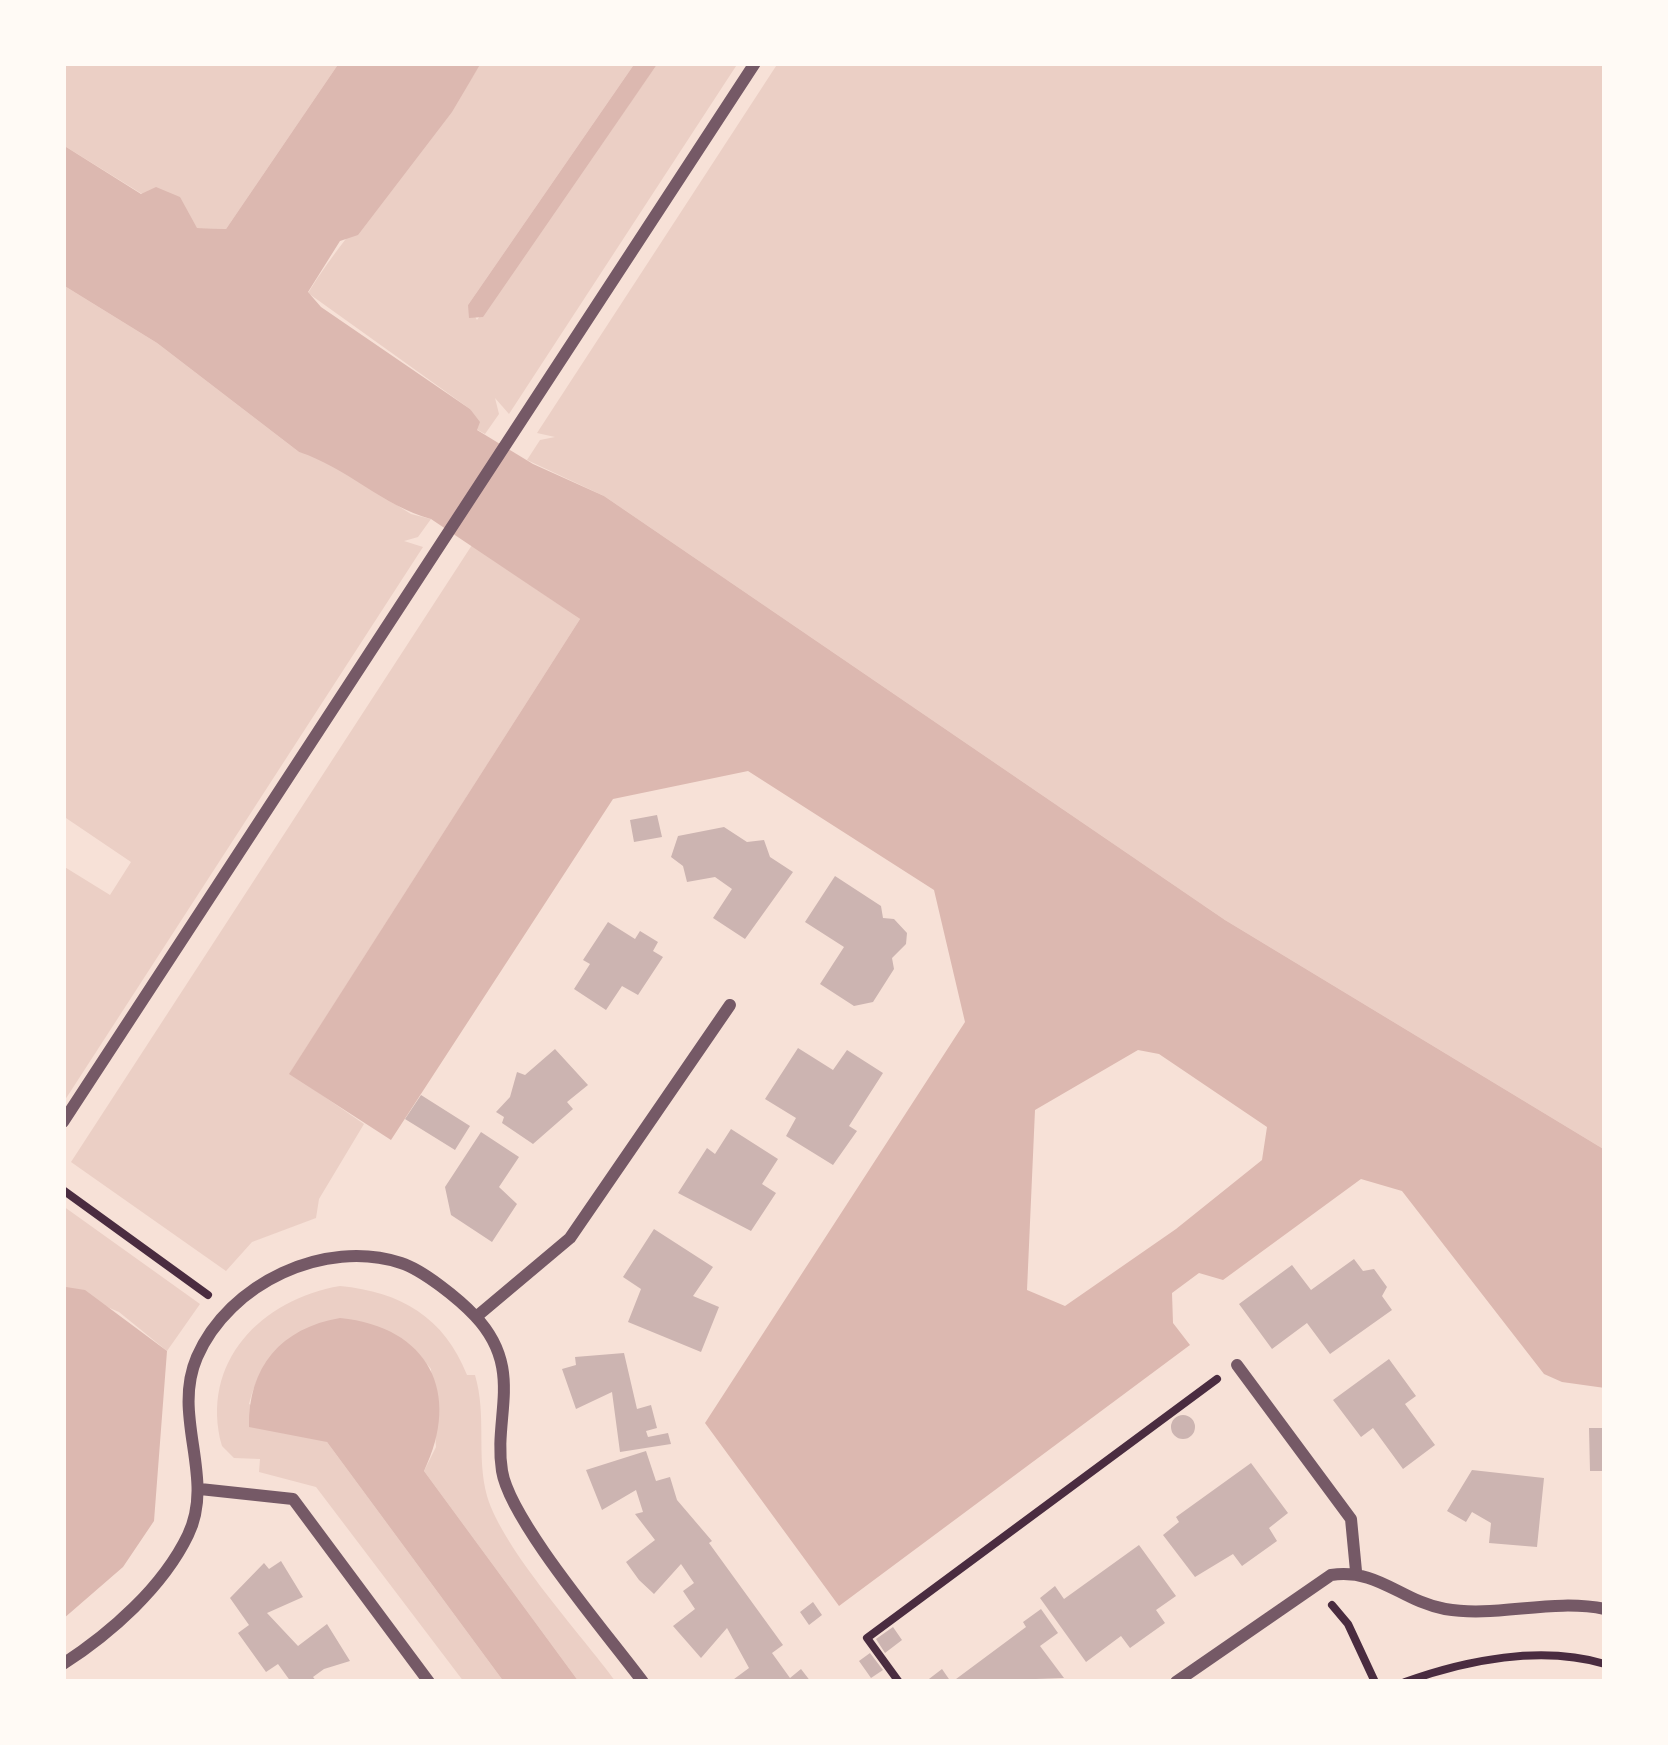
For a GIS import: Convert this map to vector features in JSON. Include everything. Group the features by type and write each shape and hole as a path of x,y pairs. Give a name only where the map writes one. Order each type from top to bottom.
{"street":[{"path":"63,1122 755,63"},
{"path":"476,1317 570,1238 730,1005"},
{"path":"63,1664 150,1591 189,1534 200,1489 186,1405 197,1357 229,1310 283,1271 341,1254 404,1263 476,1317 504,1368 502,1471 515,1506 643,1682"},
{"path":"1237,1365 1351,1519 1357,1571"},
{"path":"200,1489 293,1498 429,1682"},
{"path":"1177,1682 1331,1575 1357,1571 1379,1577 1414,1602 1451,1610 1572,1603 1605,1609"}],"path":[{"path":"63,1190 229,1310"},
{"path":"899,1682 867,1638 1237,1365"},
{"path":"1315,1585 1348,1624 1375,1682"},
{"path":"1405,1682 1446,1668 1512,1656 1605,1664"}],"shaded area":[{"path":"63,63 339,63 226,229 197,228 63,145"},
{"path":"339,63 481,63 452,112 358,235 340,241 308,292 321,307 470,409 480,422 477,430 533,464 604,496 1225,920 1605,1150 1605,1388 1562,1382 1544,1374 1402,1191 1361,1179 1223,1280 1199,1273 1172,1293 1173,1323 1190,1345 839,1606 705,1423 965,1022 934,890 748,771 613,799 391,1140 289,1074 580,619 431,519 299,452 157,343 63,285 63,145 141,194 156,187 180,197 197,228 226,229","holes":["1138,1050 1159,1054 1267,1127 1262,1160 1176,1229 1065,1306 1027,1290 1035,1110"]},
{"path":"481,63 635,63 468,305 477,320 658,63 738,63 509,414 495,398 499,414 485,434 476,429 470,409 308,293"},
{"path":"635,63 658,63 483,317 469,318 468,305"},
{"path":"778,63 1605,63 1605,1150 1225,920 604,496 527,460 540,440 555,437 537,433"},
{"path":"63,285 157,343 299,452 317,455 411,514 431,519 418,537 404,541 423,547 63,1103 63,866 110,895 131,862 63,816"},
{"path":"472,545 580,619 290,1073 364,1124 319,1199 316,1218 252,1242 226,1271 71,1162"},
{"path":"63,1206 200,1304 167,1351 119,1312 63,1288"},
{"path":"340,1286 382,1294 418,1311 446,1337 467,1375 475,1375 484,1481 496,1518 526,1566 616,1682 579,1682 424,1471 436,1447 431,1369 408,1345 383,1329 355,1322 328,1323 302,1332 279,1348 261,1372 249,1404 327,1442 504,1682 464,1682 316,1487 259,1472 260,1459 234,1458 222,1446 217,1416 220,1387 243,1339 285,1305"},
{"path":"66,1287 85,1290 167,1351 154,1521 123,1567 63,1619"},
{"path":"340,1318 396,1335 430,1369 438,1391 439,1415 424,1471 579,1682 504,1682 327,1442 249,1427 254,1386 272,1354 301,1331"}],"building":[{"path":"657,815 662,837 634,842 630,820"},
{"path":"724,827 747,842 764,840 770,857 793,872 745,939 713,918 732,889 715,877 687,882 683,866 671,857 678,836"},
{"path":"835,876 881,906 883,918 894,919 907,933 906,944 892,958 894,969 873,1002 854,1006 820,984 844,947 805,922"},
{"path":"608,922 635,939 640,931 658,942 653,951 663,957 638,995 622,986 606,1010 574,989 590,964 583,960"},
{"path":"798,1048 833,1070 847,1050 883,1073 849,1126 857,1131 833,1165 786,1136 796,1118 765,1099"},
{"path":"555,1049 588,1085 567,1102 573,1109 533,1144 502,1123 504,1117 496,1112 510,1097 517,1072 525,1075"},
{"path":"421,1095 470,1126 455,1150 405,1119"},
{"path":"731,1129 778,1159 762,1184 776,1193 751,1231 678,1193 707,1148 715,1154"},
{"path":"481,1132 519,1157 499,1187 517,1204 492,1242 451,1215 445,1187"},
{"path":"654,1229 713,1267 693,1296 719,1307 701,1352 628,1322 641,1289 623,1277"},
{"path":"1354,1259 1363,1271 1374,1269 1387,1287 1382,1296 1392,1310 1330,1354 1307,1323 1272,1349 1239,1304 1292,1265 1311,1290"},
{"path":"624,1353 637,1409 651,1405 657,1428 646,1431 648,1437 668,1433 671,1444 620,1452 612,1392 576,1409 562,1369 576,1365 575,1357"},
{"path":"1389,1359 1416,1396 1405,1404 1435,1445 1403,1469 1373,1428 1361,1437 1333,1400"},
{"path":"1183,1415 1195,1427 1183,1439 1171,1427"},
{"path":"1589,1428 1605,1428 1605,1471 1590,1471"},
{"path":"646,1451 656,1481 670,1477 677,1500 712,1541 709,1543 783,1645 772,1653 790,1678 801,1669 811,1682 730,1682 749,1668 727,1628 701,1658 673,1626 695,1609 683,1591 694,1583 681,1564 654,1594 626,1562 655,1540 635,1514 643,1512 636,1490 602,1510 586,1470"},
{"path":"1251,1463 1288,1513 1269,1528 1277,1541 1242,1566 1233,1554 1195,1577 1163,1535 1179,1522 1176,1517"},
{"path":"1472,1470 1544,1478 1537,1547 1489,1543 1491,1523 1472,1512 1466,1522 1447,1511"},
{"path":"1139,1545 1176,1596 1156,1610 1165,1623 1130,1648 1121,1636 1086,1662 1040,1598 1055,1586 1064,1599"},
{"path":"281,1561 303,1597 267,1613 298,1646 327,1624 350,1661 324,1669 313,1677 317,1682 291,1682 278,1664 266,1672 238,1633 249,1625 230,1598 264,1563 269,1569"},
{"path":"813,1602 822,1615 809,1625 800,1612"},
{"path":"1041,1609 1058,1633 1040,1646 1064,1678 952,1682 1026,1627 1023,1622"},
{"path":"893,1627 902,1640 885,1653 876,1639"},
{"path":"870,1653 883,1670 871,1678 859,1661"},
{"path":"942,1669 951,1682 925,1682"}]}
